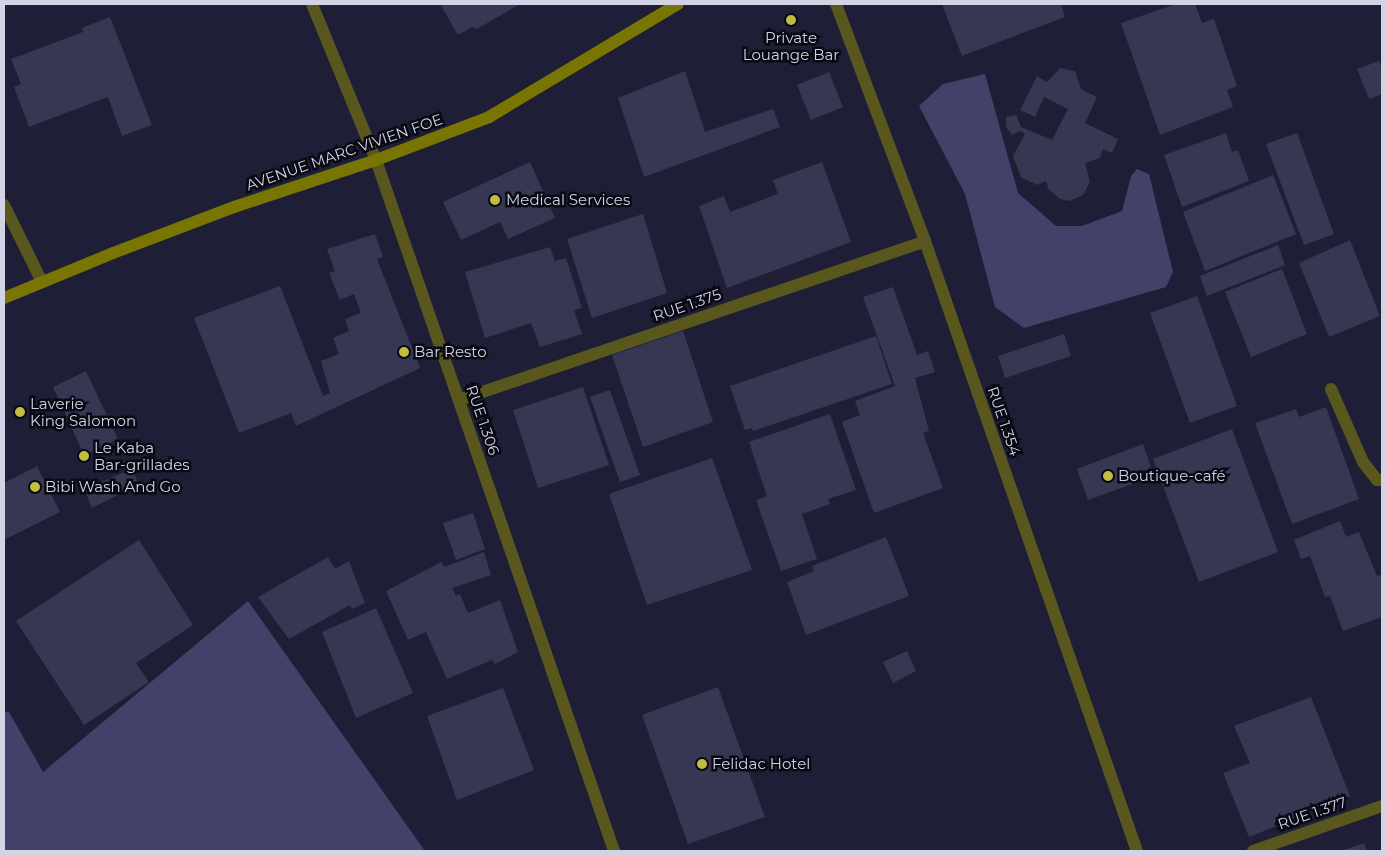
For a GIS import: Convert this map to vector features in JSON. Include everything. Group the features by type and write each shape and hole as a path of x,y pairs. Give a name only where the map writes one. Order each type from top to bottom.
{"main road":[{"name":"AVENUE MARC VIVIEN FOE","path":"4,298 234,207 376,160 489,117 678,4"}],"street":[{"name":"RUE 1.306","path":"312,4 376,160 614,851"},
{"name":"RUE 1.354","path":"836,4 925,241 1137,851"},
{"path":"4,206 42,282"},
{"name":"RUE 1.375","path":"459,400 925,241"},
{"path":"1331,389 1363,462 1377,480 1382,480"},
{"name":"RUE 1.377","path":"1253,851 1382,806"}],"shaded area":[{"path":"985,74 1018,193 1056,226 1082,226 1122,211 1131,176 1137,169 1149,174 1173,272 1166,287 1024,328 995,307 965,194 919,106 943,84"},
{"path":"248,601 425,851 4,851 4,712 9,712 43,772"}],"building":[{"path":"440,4 520,4 477,29 472,27 458,35"},
{"path":"942,4 1061,4 1065,17 962,56"},
{"path":"1176,4 1195,4 1202,23 1214,19 1237,86 1227,90 1233,107 1160,135 1121,23"},
{"path":"110,17 152,125 122,136 108,97 29,127 14,87 21,84 11,59 83,32 82,28"},
{"path":"1379,61 1382,69 1382,94 1369,99 1357,69"},
{"path":"1060,68 1075,71 1081,89 1097,97 1085,123 1118,139 1112,153 1103,149 1100,158 1085,163 1090,182 1083,195 1070,201 1060,199 1049,190 1046,181 1037,185 1021,177 1013,156 1025,134 1020,131 1012,135 1006,127 1006,117 1016,115 1021,127 1052,140 1068,109 1044,97 1035,117 1020,110 1037,76 1047,82"},
{"path":"685,71 705,132 773,109 780,127 644,177 618,98"},
{"path":"829,72 843,107 811,120 797,85"},
{"path":"1226,133 1232,152 1238,150 1249,181 1182,207 1164,155"},
{"path":"1297,133 1334,234 1304,245 1266,144"},
{"path":"530,162 555,218 508,239 500,222 461,240 443,202"},
{"path":"822,162 851,242 727,288 699,206 724,196 730,212 778,194 773,180"},
{"path":"1273,175 1296,234 1205,271 1183,212"},
{"path":"643,214 667,293 592,318 567,239"},
{"path":"375,234 383,257 377,259 420,368 296,426 291,413 239,433 194,318 280,286 323,396 330,393 321,361 339,354 333,338 349,331 345,319 361,313 354,294 340,300 329,273 335,271 327,249"},
{"path":"1350,240 1380,316 1329,337 1299,263"},
{"path":"1278,245 1285,265 1207,296 1200,276"},
{"path":"550,247 555,261 566,258 582,308 574,310 582,334 540,347 531,323 485,338 465,272"},
{"path":"1282,269 1307,334 1251,357 1225,292"},
{"path":"893,287 917,355 928,351 935,372 915,378 929,431 923,433 943,488 874,513 842,422 860,415 855,401 895,386 863,297"},
{"path":"1197,296 1237,406 1190,423 1150,313"},
{"path":"683,331 713,422 643,447 612,355"},
{"path":"1064,334 1071,356 1005,378 998,356"},
{"path":"876,336 892,384 753,431 752,428 745,430 730,386"},
{"path":"86,371 118,439 84,455 53,387"},
{"path":"583,387 609,465 538,488 513,410"},
{"path":"610,390 640,475 620,482 590,397"},
{"path":"1326,407 1359,499 1292,524 1255,423 1296,409 1299,417"},
{"path":"830,414 856,490 828,499 830,504 802,514 817,559 781,571 756,500 767,496 749,442"},
{"path":"1232,429 1278,552 1199,582 1153,459"},
{"path":"1143,444 1154,476 1088,500 1077,469"},
{"path":"712,458 752,570 647,605 609,494"},
{"path":"37,466 60,512 4,540 4,483"},
{"path":"132,469 139,484 92,508 84,489"},
{"path":"473,513 485,549 456,560 443,523"},
{"path":"1340,521 1346,537 1359,532 1377,576 1382,574 1382,617 1343,631 1330,596 1325,597 1310,556 1301,559 1294,540"},
{"path":"886,537 909,596 806,635 787,582 814,571 812,566"},
{"path":"139,540 193,625 136,663 149,682 84,725 16,621"},
{"path":"484,552 491,575 452,588 456,596 460,594 468,613 500,600 518,652 495,664 492,660 447,679 426,632 408,640 386,591 441,562 444,567"},
{"path":"328,557 335,569 349,561 365,603 352,609 350,605 289,639 258,597"},
{"path":"376,608 413,693 356,718 322,632"},
{"path":"907,651 916,671 893,683 883,662"},
{"path":"718,687 765,817 688,844 642,715"},
{"path":"503,688 534,770 457,800 427,716"},
{"path":"1311,697 1350,796 1249,837 1223,773 1250,763 1234,726"},
{"path":"1364,843 1367,851 1341,851"}],"place":[{"name":"Private Louange Bar","path":"791,20"},
{"name":"Medical Services","path":"495,200"},
{"name":"Bar Resto","path":"404,352"},
{"name":"Laverie King Salomon","path":"20,412"},
{"name":"Le Kaba Bar-grillades","path":"84,456"},
{"name":"Boutique-café","path":"1108,476"},
{"name":"Bibi Wash And Go","path":"35,487"},
{"name":"Felidac Hotel","path":"702,764"}]}
